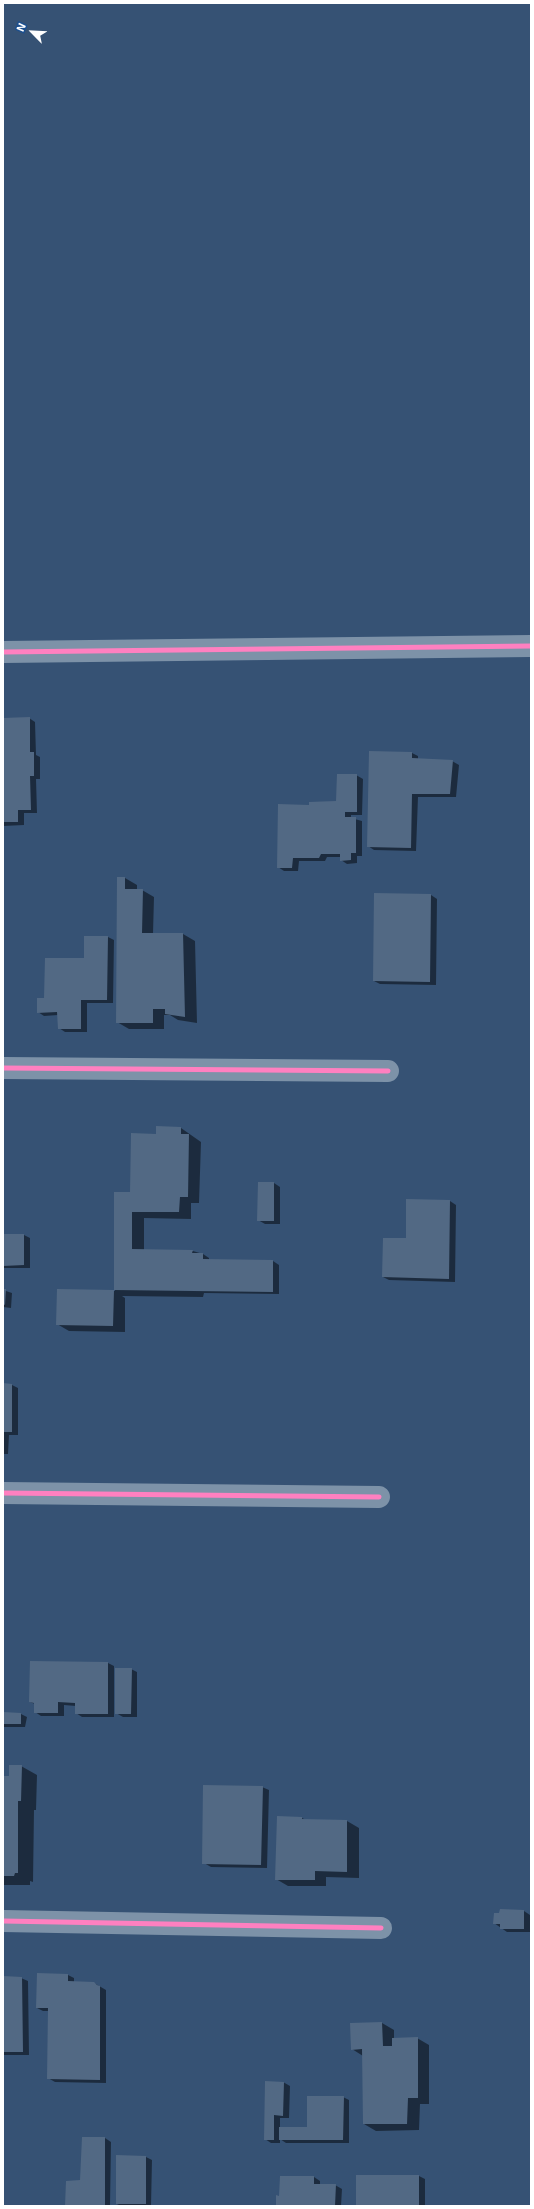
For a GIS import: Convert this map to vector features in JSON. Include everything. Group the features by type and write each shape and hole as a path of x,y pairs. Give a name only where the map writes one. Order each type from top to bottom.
{"street":[{"path":"3,652 531,646"},
{"path":"3,1068 388,1071"},
{"path":"3,1493 379,1497"},
{"path":"3,1921 381,1928"}],"building":[{"path":"30,717 30,752 34,752 34,776 30,776 31,810 18,810 18,822 3,822 3,718"},
{"path":"369,751 412,752 412,758 453,760 450,794 412,794 411,848 367,847"},
{"path":"337,774 357,774 357,812 345,812 345,817 356,817 356,853 351,853 351,860 340,861 340,854 321,854 319,858 293,858 292,868 277,868 278,804 309,805 309,802 336,801"},
{"path":"117,877 125,877 125,889 143,889 142,933 183,933 185,1017 165,1014 165,1009 153,1009 153,1023 116,1023"},
{"path":"374,893 431,894 430,982 373,981"},
{"path":"84,936 108,936 107,1000 81,1000 81,1029 58,1029 57,1012 37,1013 37,998 44,998 45,958 84,958"},
{"path":"156,1126 181,1127 181,1134 189,1134 188,1197 180,1197 179,1212 132,1212 132,1249 193,1250 192,1253 203,1253 203,1259 273,1260 273,1292 114,1290 114,1192 130,1192 131,1133 156,1134"},
{"path":"258,1182 274,1182 274,1221 257,1221"},
{"path":"406,1199 450,1200 449,1279 382,1277 383,1238 406,1238"},
{"path":"3,1234 24,1234 24,1265 3,1266"},
{"path":"3,1289 6,1289 5,1305 3,1304"},
{"path":"57,1289 114,1290 113,1326 56,1325"},
{"path":"3,1383 12,1384 12,1432 3,1432"},
{"path":"30,1661 108,1662 108,1714 75,1714 75,1703 58,1702 58,1713 34,1713 34,1703 29,1702"},
{"path":"115,1668 132,1668 131,1714 115,1714"},
{"path":"3,1712 21,1713 21,1724 3,1724"},
{"path":"9,1765 22,1765 21,1801 18,1801 18,1873 15,1873 14,1876 3,1876 3,1776 9,1776"},
{"path":"203,1785 263,1786 261,1865 202,1864"},
{"path":"277,1816 302,1817 302,1819 347,1820 347,1872 315,1871 315,1880 275,1880"},
{"path":"500,1909 524,1910 524,1929 500,1929 500,1924 493,1924 494,1913 499,1913"},
{"path":"37,1973 68,1974 68,1981 94,1982 100,1986 100,2080 47,2079 48,2008 36,2008"},
{"path":"3,1976 22,1977 23,2052 3,2052"},
{"path":"382,2022 383,2046 392,2046 392,2038 418,2037 418,2098 408,2098 407,2124 363,2124 362,2049 351,2050 350,2023"},
{"path":"265,2081 284,2082 283,2116 274,2115 274,2140 264,2140"},
{"path":"307,2096 344,2096 343,2140 279,2140 279,2127 307,2127"},
{"path":"82,2137 105,2137 105,2206 65,2206 66,2181 80,2180"},
{"path":"116,2155 146,2156 146,2204 116,2204"},
{"path":"356,2175 419,2175 419,2206 356,2206"},
{"path":"280,2176 314,2176 314,2184 336,2184 335,2206 276,2206 276,2195 279,2196"}],"cycle path":[{"path":"3,652 531,646"},
{"path":"3,1068 388,1071"},
{"path":"3,1493 379,1497"},
{"path":"3,1921 381,1928"}]}
